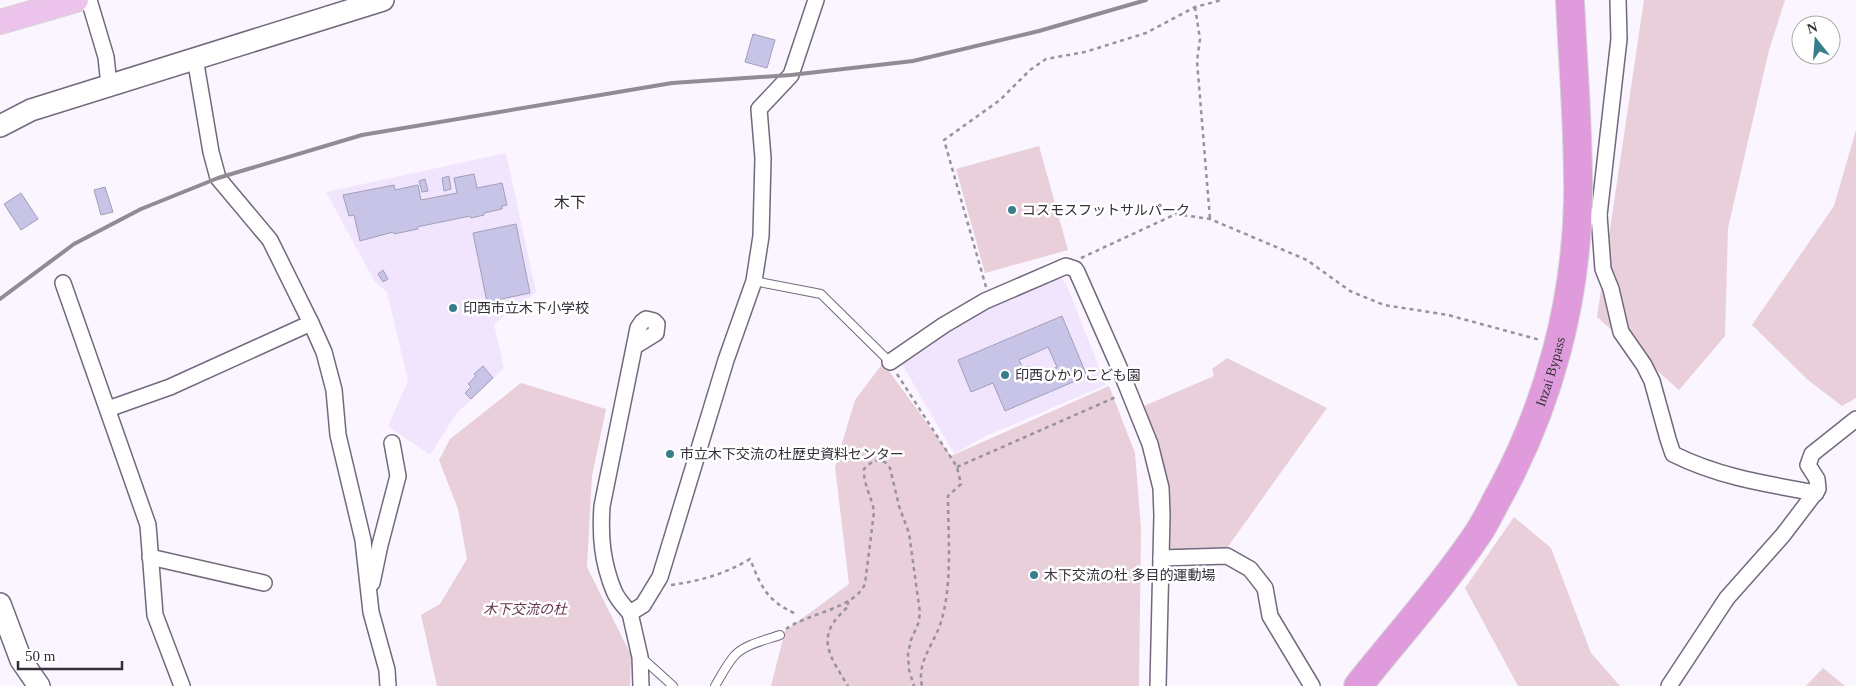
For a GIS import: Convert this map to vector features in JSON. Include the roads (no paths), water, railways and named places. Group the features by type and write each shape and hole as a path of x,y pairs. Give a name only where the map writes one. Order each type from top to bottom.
{"highway":[{"name":"Inzai Bypass","path":"1358,686 1477,534 1516,464 1536,419 1558,345 1588,216 1578,158 1570,4"}],"main road":[{"path":"0,22 76,0"}],"street":[{"path":"89,0 106,57 109,85"},
{"path":"0,126 31,110 383,0"},
{"path":"630,613 643,605 660,577 726,360 754,280 761,236 763,158 759,109 791,75 816,0"},
{"path":"1618,0 1619,39 1588,216 1603,269 1611,289 1622,332 1644,365 1652,381 1673,454 1692,463 1742,480 1816,493"},
{"path":"195,58 211,152 218,178 270,240 324,352 334,390 338,435 363,540 370,612 387,670 388,686"},
{"path":"890,362 944,325 985,301 1066,266 1075,269 1080,276 1129,391 1157,466 1161,488 1162,515 1158,686"},
{"path":"63,283 148,525 155,615 182,686"},
{"path":"108,409 170,386 311,323"},
{"path":"635,346 602,506 600,534 604,562 614,592 630,613 640,657 641,686"},
{"path":"1668,686 1726,598 1783,535 1816,493 1818,489 1817,479 1808,465 1812,454 1856,419"},
{"path":"369,597 398,476 392,443"},
{"path":"1161,558 1227,556 1250,569 1265,588 1270,616 1312,686"},
{"path":"150,557 264,583"},
{"path":"0,604 21,660 40,686"}],"lane":[{"path":"754,280 821,294 890,362"},
{"path":"715,686 728,663 736,654 750,646 780,635"},
{"path":"640,657 673,686"}],"railway":[{"path":"0,299 74,244 141,209 218,178 362,135 672,83 791,75 913,61 1039,31 1146,0"}],"place":[{"name":"コスモスフットサルパーク","path":"1012,210"},
{"name":"印西市立木下小学校","path":"453,308"},
{"name":"印西ひかりこども園","path":"1005,375"},
{"name":"市立木下交流の杜歴史資料センター","path":"670,454"},
{"name":"木下交流の杜 多目的運動場","path":"1034,575"}],"district":[{"name":"木下","path":"570,202"}],"park label":[{"name":"木下交流の杜","path":"525,609"}]}
